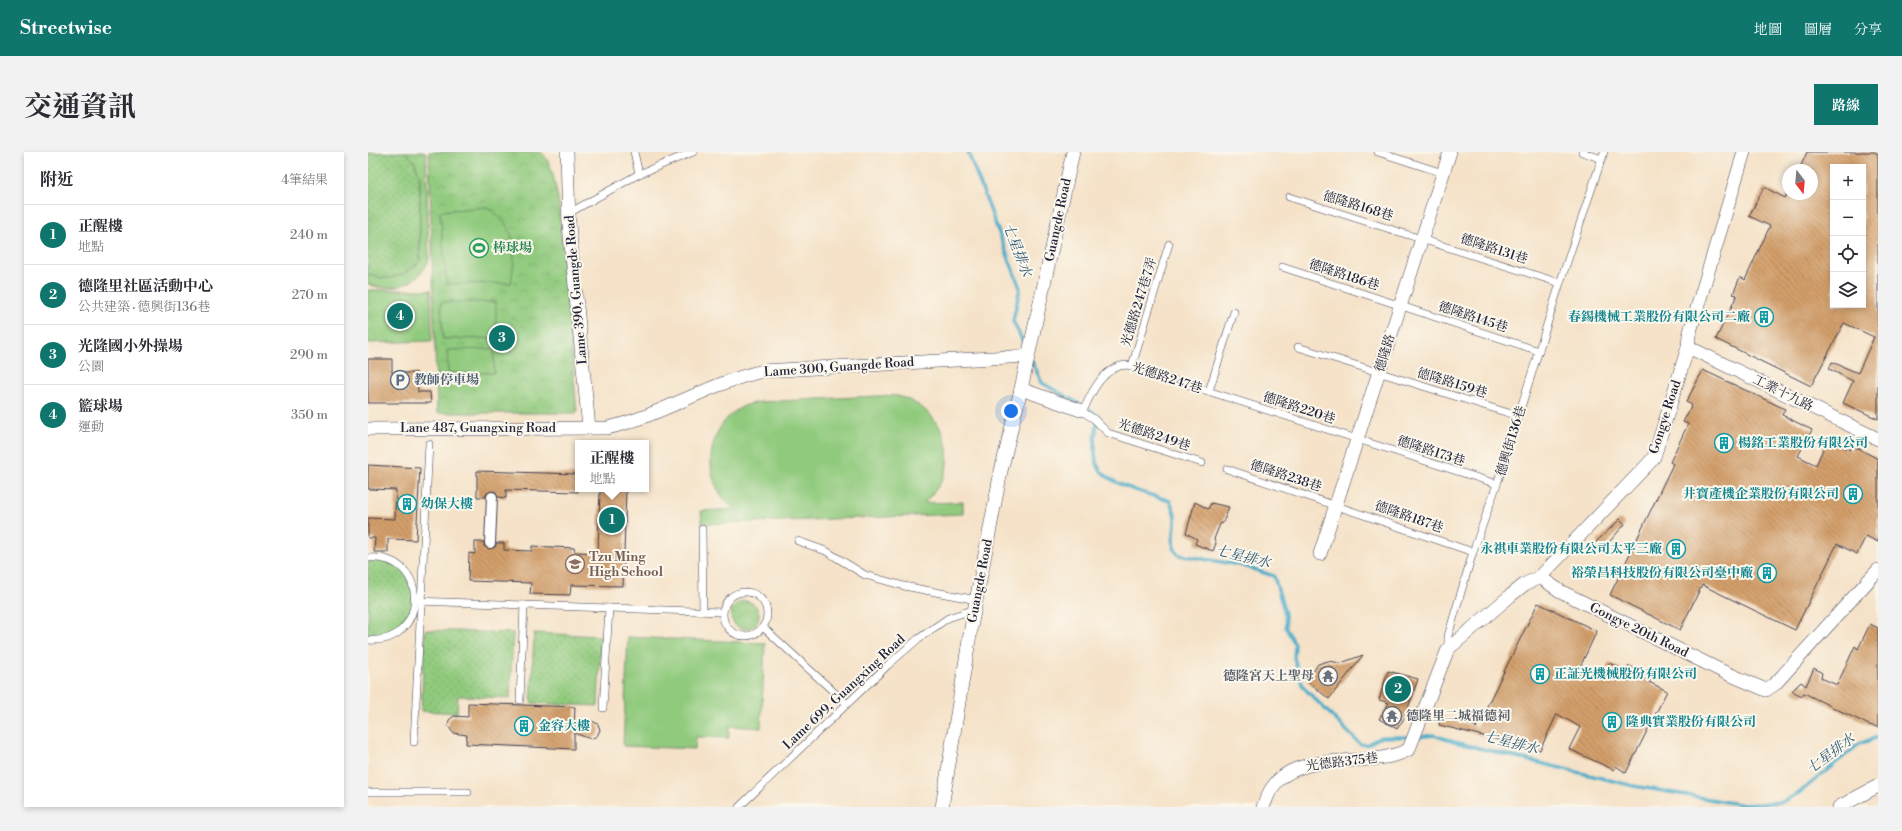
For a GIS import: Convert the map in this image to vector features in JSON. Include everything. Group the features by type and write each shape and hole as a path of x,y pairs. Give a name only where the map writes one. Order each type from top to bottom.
{"street":[{"name":"Lame 390, Guangde Road","path":"567,152 574,286 589,428"},
{"name":"Guangde Road","path":"942,807 976,605 1001,471 1033,336 1072,152"},
{"name":"德隆路","path":"1320,554 1450,152"},
{"name":"Gongye Road","path":"1448,649 1525,584 1540,577 1654,457 1744,152"},
{"name":"工業十九路","path":"1688,346 1878,439"},
{"name":"Lame 300, Guangde Road","path":"589,428 607,428 628,422 742,376 762,371 1028,356"},
{"path":"1021,389 1086,404"},
{"name":"Lane 487, Guangxing Road","path":"368,428 589,428"},
{"path":"490,542 492,497"},
{"name":"Gongye 20th Road","path":"1540,577 1560,591 1724,672 1766,690 1776,684 1878,570"},
{"name":"德興街136巷","path":"1412,742 1448,649"},
{"name":"光德路375巷","path":"1263,807 1272,787 1279,779 1293,770 1320,763 1377,758 1404,753 1409,749 1412,742"},
{"path":"1839,807 1878,786"}],"lane":[{"path":"634,152 639,174"},
{"path":"569,213 639,174 694,152"},
{"path":"1378,152 1443,173"},
{"path":"1582,152 1603,156"},
{"name":"德興街136巷","path":"1448,649 1448,636 1473,552 1497,484 1560,283 1603,156"},
{"name":"德隆路168巷","path":"1289,197 1421,238"},
{"name":"德隆路131巷","path":"1421,238 1560,283"},
{"name":"光德路247巷7弄","path":"1132,366 1169,244"},
{"name":"德隆路186巷","path":"1282,267 1400,306"},
{"name":"德隆路145巷","path":"1400,306 1539,351"},
{"path":"1209,391 1234,312"},
{"name":"德隆路159巷","path":"1298,347 1518,416"},
{"name":"光德路247巷","path":"1086,404 1103,376 1122,365 1132,366 1233,399"},
{"name":"德隆路220巷","path":"1233,399 1358,440"},
{"name":"光德路249巷","path":"1086,404 1094,419 1108,433 1202,463"},
{"name":"德隆路173巷","path":"1358,440 1497,484"},
{"path":"414,742 417,601 429,444"},
{"name":"德隆路238巷","path":"1226,469 1337,505"},
{"name":"德隆路187巷","path":"1337,505 1473,552"},
{"path":"702,529 703,611"},
{"path":"798,541 826,551 865,575 976,605"},
{"path":"368,558 377,557 391,560 402,568 411,579 417,601 410,620 400,631 388,638 368,640"},
{"path":"748,592 755,594 761,599 767,612 763,626 751,635 743,636 736,635 726,626 722,612 728,599 734,595 748,592"},
{"path":"417,601 722,612"},
{"path":"520,700 524,605"},
{"name":"Lame 699, Guangxing Road","path":"739,807 888,665 932,628 948,618 976,605"},
{"path":"603,708 609,608"},
{"path":"763,626 847,704"},
{"path":"368,792 468,792"}],"green space":[{"path":"405,152 414,161 420,177 420,261 402,274 389,278 375,277 368,274 368,153"},
{"path":"405,152 426,152 429,260 419,275 412,281 395,287 377,287 368,284 368,274 375,277 389,278 408,271 420,261 420,177 414,161"},
{"path":"429,152 541,152 548,161 558,198 577,413 437,413"},
{"name":"棒球場","path":"487,207 505,223 510,231 514,250 511,283 447,284 440,211"},
{"path":"368,290 431,290 432,341 368,343"},
{"path":"441,302 496,302 496,338 443,339"},
{"path":"494,349 494,373 448,373 447,350"},
{"path":"898,396 910,400 930,414 943,434 947,445 948,457 946,470 940,484 924,503 963,502 963,514 702,524 701,511 735,509 724,499 716,486 712,471 711,456 714,442 720,428 729,416 744,406 760,402"},
{"path":"377,557 402,568 415,593 410,620 388,638 368,640 368,558"},
{"path":"745,601 755,605 759,615 755,625 745,629 735,625 731,615 735,605"},
{"path":"425,630 513,633 510,698 458,696 457,713 421,711"},
{"path":"534,633 601,636 598,706 531,703"},
{"path":"628,637 765,643 761,728 729,726 729,738 696,737 695,749 623,746"}],"building":[{"path":"1807,152 1874,152 1878,154 1878,419 1843,403 1853,381 1829,369 1832,362 1858,373 1874,337 1844,323 1811,386 1716,339 1737,295 1733,294 1740,277 1745,280 1770,226 1749,216 1764,187 1782,196 1782,200 1818,200 1818,164 1802,164"},
{"name":"教師停車場","path":"368,359 392,359 392,373 417,373 418,392 430,392 431,403 368,403"},
{"path":"1703,370 1785,409 1782,415 1812,430 1798,456 1816,465 1827,440 1850,450 1852,445 1878,459 1878,542 1866,536 1857,554 1837,544 1795,630 1702,585 1680,630 1610,595 1673,464 1670,462 1688,424 1683,422 1692,405 1686,402"},
{"name":"幼保大樓","path":"368,465 420,468 416,540 388,539 388,552 374,552 375,538 368,538 368,518 395,519 396,490 368,489"},
{"path":"477,471 575,474 575,492 506,490 506,498 498,497 496,492 492,491 487,493 485,497 477,497"},
{"path":"600,492 626,492 623,586 571,585 570,595 530,594 531,583 468,581 469,553 475,554 475,542 484,542 484,546 489,549 495,547 497,543 504,543 504,550 532,551 532,546 574,548 575,552 598,553"},
{"path":"1195,502 1208,509 1211,503 1229,507 1223,523 1220,524 1214,539 1216,543 1213,551 1195,544 1197,539 1186,533"},
{"path":"1620,519 1625,524 1603,549 1596,542"},
{"path":"1538,603 1597,631 1580,667 1602,678 1609,663 1626,671 1629,666 1652,678 1649,682 1667,691 1626,773 1616,766 1614,770 1569,749 1580,727 1557,714 1540,750 1439,725 1441,717 1476,726 1476,728"},
{"path":"1870,624 1878,628 1878,727 1869,725 1804,693 1802,696 1792,691 1801,682 1806,686 1814,668 1822,673 1821,678 1837,685 1855,646 1858,649"},
{"name":"德隆宮天上聖母","path":"1363,655 1329,699 1307,681 1318,664 1328,661 1341,663"},
{"path":"1388,671 1418,679 1405,717 1397,729 1379,719 1389,703 1379,700"},
{"name":"金容大樓","path":"468,703 575,707 574,728 590,720 598,724 600,730 597,736 591,739 574,733 574,749 466,744 467,735 453,733 448,726 449,720 454,716 468,717"}],"waterway":[{"name":"七星排水","path":"968,152 1020,288 1013,321 1026,348"},
{"name":"七星排水","path":"1032,361 1042,383 1080,404"},
{"name":"七星排水","path":"1085,407 1098,416 1095,436 1095,451 1097,465 1100,470 1106,476 1123,485 1170,501 1175,516 1173,544 1179,555 1240,565 1274,576 1285,614 1286,628 1295,644 1294,658 1303,687 1360,744 1366,745 1381,737 1410,737"},
{"name":"七星排水","path":"1417,737 1434,735 1454,742 1634,786 1744,805 1782,802 1799,793 1859,744 1878,737"}],"place":[{"name":"棒球場","path":"479,248"},
{"name":"籃球場","path":"400,316"},
{"name":"春錫機械工業股份有限公司二廠","path":"1764,317"},
{"name":"光隆國小外操場","path":"502,338"},
{"name":"教師停車場","path":"400,380"},
{"name":"楊銘工業股份有限公司","path":"1724,443"},
{"name":"井寶產機企業股份有限公司","path":"1853,494"},
{"name":"幼保大樓","path":"407,504"},
{"name":"正醒樓","path":"612,520"},
{"name":"永祺車業股份有限公司太平三廠","path":"1676,549"},
{"name":"Tzu Ming High School","path":"575,564"},
{"name":"裕榮昌科技股份有限公司臺中廠","path":"1767,573"},
{"name":"正証光機械股份有限公司","path":"1540,674"},
{"name":"德隆宮天上聖母","path":"1328,676"},
{"name":"德隆里社區活動中心","path":"1398,689"},
{"name":"德隆里二城福德祠","path":"1392,716"},
{"name":"隆典實業股份有限公司","path":"1612,722"},
{"name":"金容大樓","path":"524,726"}]}
